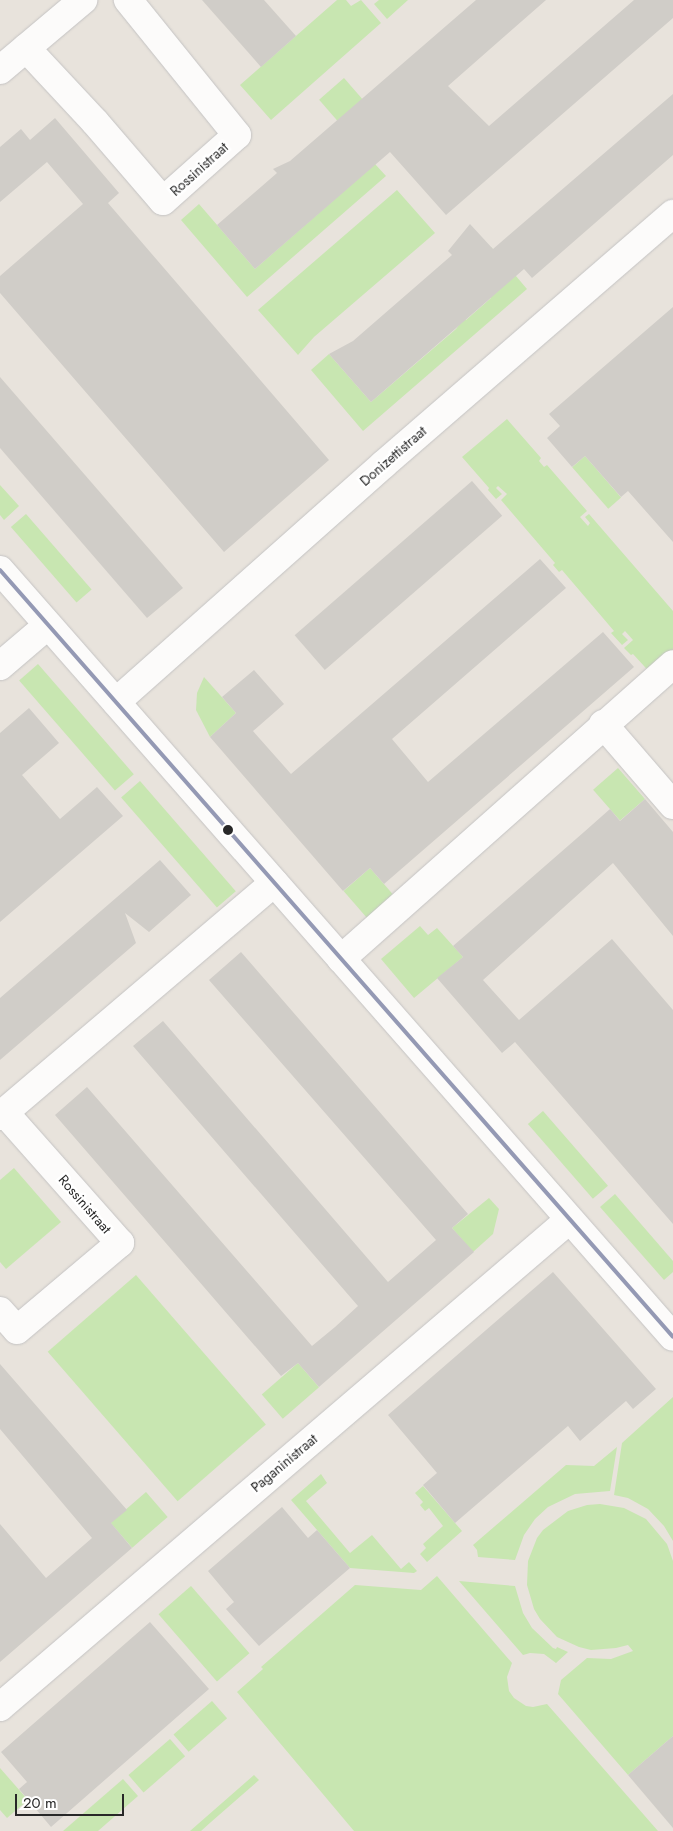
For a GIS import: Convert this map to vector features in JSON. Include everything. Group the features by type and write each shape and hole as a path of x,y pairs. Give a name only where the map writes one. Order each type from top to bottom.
{"street":[{"path":"0,70 83,0"},
{"name":"Rossinistraat","path":"26,48 163,201 237,135 128,0"},
{"name":"Donizettistraat","path":"116,702 384,464 673,214"},
{"path":"0,570 673,1337"},
{"path":"0,666 48,624"},
{"path":"341,959 673,664"},
{"path":"604,724 673,804"},
{"name":"Rossinistraat","path":"0,1311 17,1330 120,1243 2,1114 274,882"},
{"name":"Paganinistraat","path":"0,1707 569,1220"}],"green space":[{"path":"337,0 346,0 351,6 361,0 381,23 271,120 240,85"},
{"path":"379,0 408,0 387,19 374,4"},
{"path":"344,78 387,128 362,149 319,100"},
{"path":"375,164 386,176 247,297 181,220 199,204 255,269"},
{"path":"397,190 435,233 314,337 298,355 258,310"},
{"path":"491,247 527,289 363,431 311,370 329,354 371,402 456,329 464,318 466,320 491,298"},
{"path":"507,419 541,458 539,461 544,467 547,465 587,511 580,517 588,526 590,523 585,517 589,514 673,611 673,666 655,678 633,654 631,655 624,648 633,640 625,631 622,634 628,640 622,645 611,633 614,631 562,570 559,572 553,565 555,563 501,500 507,494 498,486 496,488 502,494 496,499 462,457"},
{"path":"585,456 621,498 608,509 572,467"},
{"path":"0,485 19,506 4,520 0,515"},
{"path":"26,514 92,589 77,603 11,527"},
{"path":"38,664 134,774 115,791 19,680"},
{"path":"204,677 236,713 210,737 196,710 197,693"},
{"path":"618,768 645,799 620,821 593,790"},
{"path":"140,781 236,891 217,908 121,797"},
{"path":"370,868 401,904 375,927 344,891"},
{"path":"420,926 428,935 437,928 463,957 414,998 381,959"},
{"path":"543,1111 608,1186 593,1199 528,1124"},
{"path":"14,1168 61,1222 6,1269 0,1262 0,1180"},
{"path":"615,1194 673,1261 673,1272 664,1280 600,1207"},
{"path":"489,1198 499,1209 493,1234 473,1252 452,1228"},
{"path":"136,1275 266,1424 178,1501 48,1352"},
{"path":"298,1363 319,1387 283,1419 262,1394"},
{"path":"673,1397 673,1541 664,1526 648,1509 628,1498 614,1495 622,1443"},
{"path":"617,1447 610,1491 575,1494 548,1507 535,1519 524,1535 515,1560 478,1557 477,1550 473,1545 566,1465 594,1466"},
{"path":"321,1474 327,1483 306,1501 350,1553 372,1535 401,1569 409,1562 417,1571 414,1573 350,1568 291,1500"},
{"path":"423,1486 462,1531 427,1562 420,1554 426,1548 423,1544 443,1526 429,1508 425,1511 420,1505 423,1502 415,1493"},
{"path":"146,1492 168,1517 132,1548 111,1523"},
{"path":"600,1504 624,1508 646,1519 667,1544 673,1561 673,1736 628,1775 558,1694 561,1680 587,1658 611,1659 633,1651 628,1645 591,1650 557,1637 540,1619 534,1609 527,1585 528,1561 537,1538 543,1530 568,1511 587,1505"},
{"path":"437,1576 512,1663 507,1677 509,1691 514,1698 526,1706 533,1707 547,1704 658,1831 354,1831 237,1692 263,1669 261,1667 355,1585 421,1590"},
{"path":"459,1581 515,1586 523,1613 532,1628 553,1648 556,1649 557,1647 568,1652 556,1663 544,1654 530,1653 523,1655"},
{"path":"191,1586 249,1653 217,1681 159,1614"},
{"path":"212,1701 227,1718 189,1752 174,1734"},
{"path":"170,1739 185,1756 144,1792 128,1775"},
{"path":"0,1768 28,1800 7,1818 0,1810"},
{"path":"254,1775 259,1780 201,1831 190,1831"},
{"path":"123,1779 138,1796 98,1831 63,1831"}],"building":[{"path":"202,0 264,0 296,36 261,67"},
{"path":"476,0 546,0 448,86 489,126 634,0 673,0 673,18 446,215 390,152 255,269 217,225 277,173 273,169 290,161"},
{"path":"673,94 673,155 532,278 524,269 371,402 329,354 353,341 452,255 448,251 470,224 493,249"},
{"path":"55,118 119,193 108,203 329,460 224,552 0,293 0,276 83,204 47,162 0,202 0,147 21,129 30,140"},
{"path":"673,307 673,542 628,491 621,497 585,456 572,467 547,438 560,426 549,414"},
{"path":"0,377 183,588 147,618 0,448"},
{"path":"472,481 502,516 325,670 295,635"},
{"path":"540,559 566,588 392,739 428,782 603,632 634,667 384,884 370,868 343,891 210,737 236,713 222,697 254,670 284,704 253,731 291,774"},
{"path":"29,708 59,743 22,775 60,819 97,787 123,816 0,922 0,733"},
{"path":"645,799 673,832 673,936 613,863 483,980 519,1020 612,939 673,1010 673,1224 515,1042 502,1053 437,978 463,957 453,946 610,809 620,821"},
{"path":"160,860 191,895 149,932 125,913 136,943 0,1060 0,998"},
{"path":"241,952 468,1214 452,1228 474,1252 319,1387 298,1363 281,1376 55,1115 87,1087 312,1346 358,1306 133,1046 163,1021 388,1282 436,1240 209,980"},
{"path":"553,1272 656,1389 633,1409 626,1401 580,1441 568,1426 455,1523 423,1485 437,1473 388,1415"},
{"path":"0,1364 127,1510 111,1523 132,1548 0,1662 0,1524 46,1578 92,1538 0,1429"},
{"path":"282,1507 308,1538 317,1530 350,1568 259,1646 226,1609 234,1602 208,1571"},
{"path":"150,1622 209,1689 51,1827 19,1789 27,1782 1,1752"},
{"path":"673,1736 673,1828 628,1775"}],"transit line":[{"path":"0,570 673,1337"}]}
